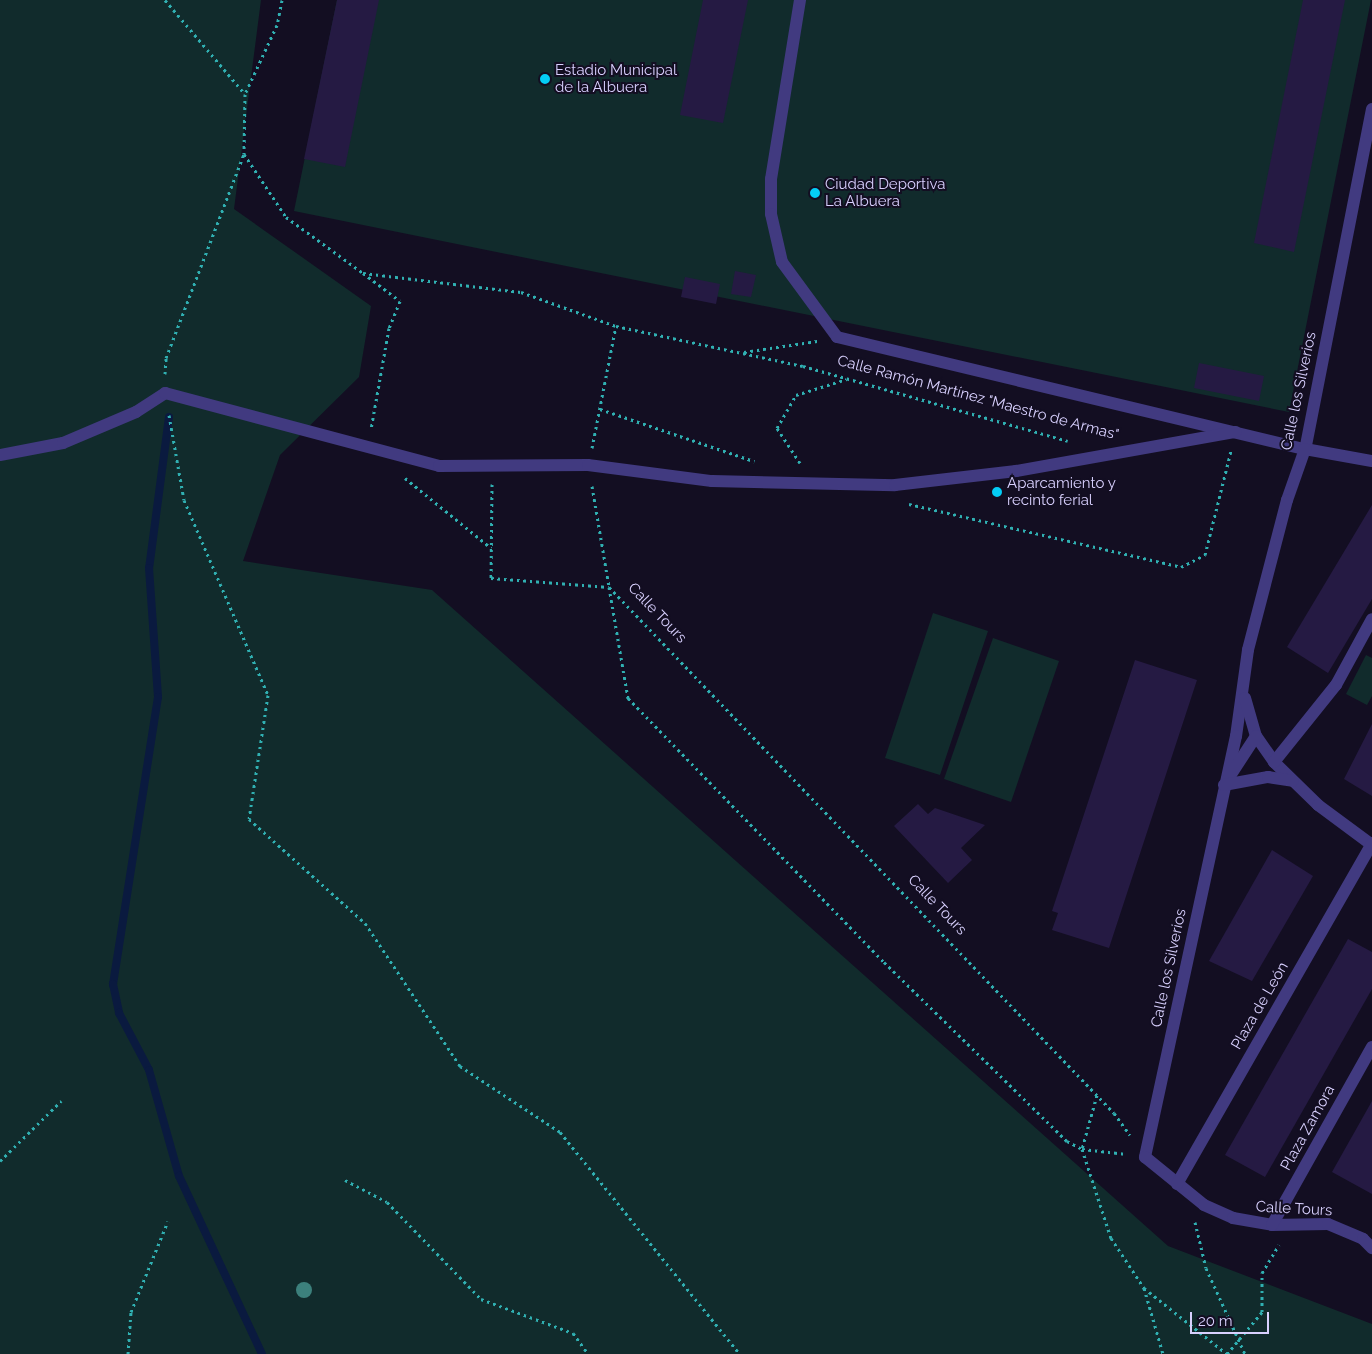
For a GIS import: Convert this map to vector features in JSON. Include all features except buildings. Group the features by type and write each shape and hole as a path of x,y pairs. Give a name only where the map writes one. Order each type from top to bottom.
{"street":[{"path":"800,0 771,179 771,214 782,262 837,337"},
{"name":"Calle los Silverios","path":"1145,1157 1236,736 1244,695 1248,650 1287,500 1305,449 1366,168 1372,109"},
{"name":"Calle Ramón Martínez \"Maestro de Armas\"","path":"837,337 1305,449 1372,461"},
{"path":"0,455 63,443 136,412 165,392"},
{"name":"Calle Ramón Martínez \"Maestro de Armas\"","path":"165,392 439,466 588,465 712,481 895,485 1118,454 1236,432"},
{"path":"1274,762 1336,685 1372,619"},
{"path":"1244,695 1256,736 1274,762 1318,805 1372,844"},
{"path":"1236,736 1256,736"},
{"name":"Calle los Silverios","path":"1224,785 1256,736"},
{"path":"1224,785 1268,777 1292,781"},
{"name":"Plaza de León","path":"1177,1184 1372,844"},
{"name":"Plaza Zamora","path":"1272,1226 1372,1047"},
{"name":"Calle Tours","path":"1145,1157 1204,1205 1233,1218 1272,1226 1328,1224 1357,1236 1372,1248"}],"path":[{"path":"165,0 245,94"},
{"path":"282,0 278,25 245,94 244,154 166,358 165,392 184,500 268,695 249,819 365,923 460,1066 560,1132 740,1354"},
{"name":"Calle Ramón Martínez \"Maestro de Armas\"","path":"244,154 286,217 363,273 521,292 616,326 849,379 1070,441"},
{"path":"363,273 400,301 389,328 368,448"},
{"path":"588,465 616,326"},
{"name":"Calle Ramón Martínez \"Maestro de Armas\"","path":"741,353 837,337"},
{"path":"819,484 791,453 778,428 796,394 849,379"},
{"path":"600,409 757,462"},
{"path":"901,502 1182,567 1204,555 1209,545 1236,432"},
{"name":"Calle Tours","path":"588,465 609,587 1114,1112 1145,1157"},
{"path":"492,466 491,578 609,587 628,698 884,962 1067,1141 1082,1149 1145,1157"},
{"path":"399,473 491,548"},
{"path":"1097,1094 1082,1149 1111,1238 1144,1288 1163,1354"},
{"path":"0,1161 61,1100"},
{"path":"345,1180 387,1202 481,1299 573,1333 588,1354"},
{"path":"1188,1193 1206,1268 1245,1354"},
{"path":"128,1354 131,1312 168,1222"},
{"path":"1144,1288 1227,1354 1262,1312 1262,1273 1291,1225"}],"green space":[{"path":"0,0 261,0 234,209 371,306 359,377 280,455 243,561 432,590 1168,1246 1372,1324 1372,1354 0,1354"},
{"name":"Ciudad Deportiva La Albuera","path":"337,0 1371,0 1289,412 294,211"},
{"path":"933,613 988,631 940,775 885,758"},
{"path":"993,638 1059,661 1011,802 944,779"},
{"path":"1366,655 1372,658 1372,696 1367,705 1346,694"}],"waterway":[{"path":"169,417 149,568 158,697 113,984 119,1013 149,1070 179,1176 262,1354"}],"place":[{"name":"Estadio Municipal de la Albuera","path":"545,79"},
{"name":"Ciudad Deportiva La Albuera","path":"815,193"},
{"name":"Aparcamiento y recinto ferial","path":"997,492"}]}
